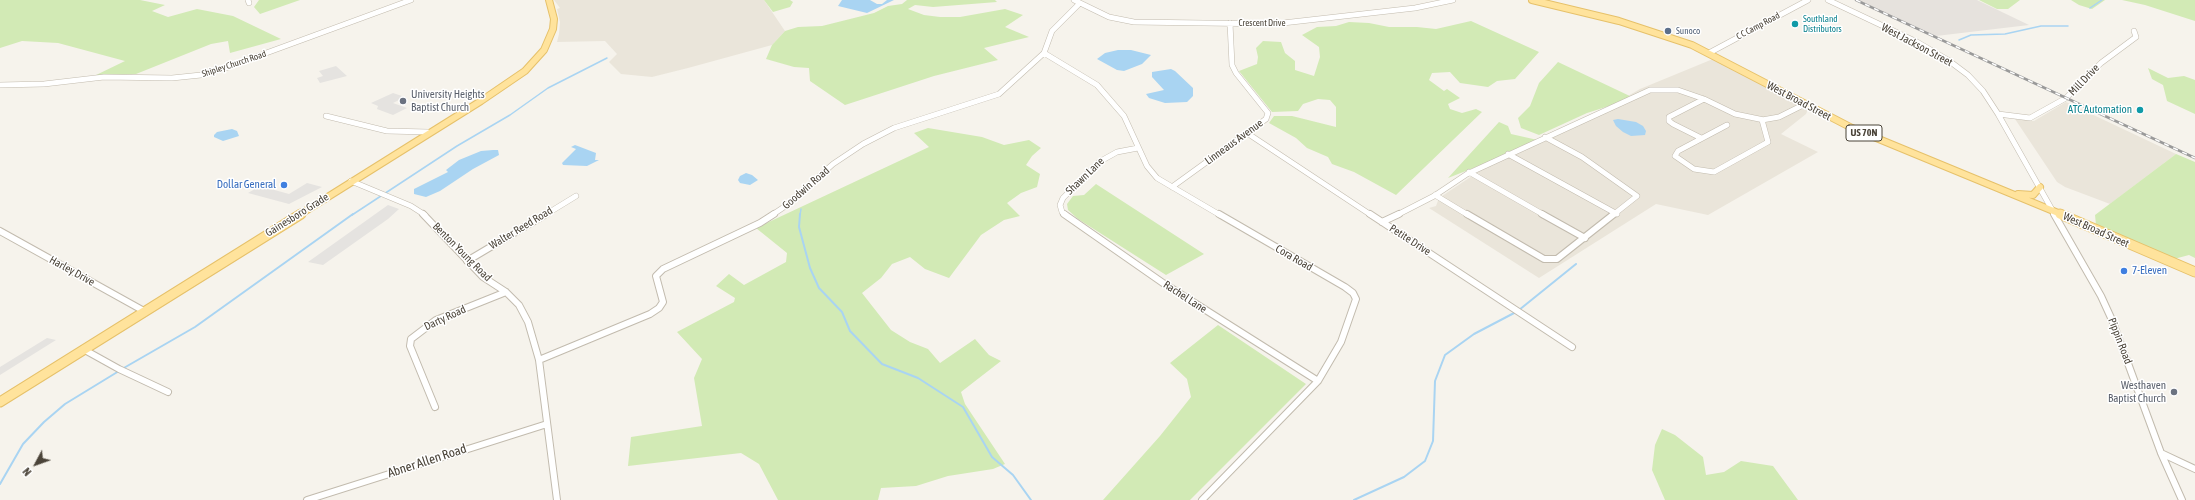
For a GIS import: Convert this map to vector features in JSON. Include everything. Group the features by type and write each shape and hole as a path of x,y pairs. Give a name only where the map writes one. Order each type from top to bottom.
{"main road":[{"name":"Gainesboro Grade","path":"1,399 510,82 534,64 544,50 554,29 554,19 549,0"},
{"name":"West Broad Street","path":"1532,0 1642,27 1675,38 1709,53 1805,104 1890,145 2054,211 2195,272"},
{"path":"2002,190 2018,194 2033,195 2040,186"}],"street":[{"name":"Shipley Church Road","path":"0,85 38,84 104,77 172,78 201,75 228,67 411,0"},
{"name":"Crescent Drive","path":"1074,0 1109,17 1134,22 1230,23 1292,23 1422,7 1452,0"},
{"name":"C C Camp Road","path":"1709,53 1808,0"},
{"name":"West Jackson Street","path":"1828,0 1917,42 1948,60 1968,75 1983,91 1998,114 2054,211"},
{"name":"Goodwin Road","path":"539,360 650,314 659,308 663,302 656,276 663,269 760,224 788,205 842,157 883,133 923,118 999,94 1044,53 1052,31 1080,3"},
{"name":"Linneaus Avenue","path":"1172,187 1266,119 1268,113 1236,73 1232,65 1230,23"},
{"name":"Mill Drive","path":"1998,114 2030,118 2066,98 2076,91 2101,63 2136,37 2134,30"},
{"name":"Cora Road","path":"1044,53 1097,85 1124,116 1147,166 1157,178 1353,293 1356,299 1355,307 1341,342 1318,382 1202,500"},
{"path":"1382,222 1435,195 1469,172 1650,90 1678,90 1704,99 1735,114 1764,120 1779,117 1805,104"},
{"path":"1701,138 1673,124 1669,121 1669,117 1704,99"},
{"path":"326,116 356,122 387,131 428,132"},
{"path":"1727,125 1678,151 1675,156 1694,169 1714,172 1768,142 1761,122 1764,120"},
{"name":"Petite Drive","path":"1247,133 1572,347"},
{"path":"1435,195 1544,259 1557,260 1637,198 1636,194 1582,157 1545,137"},
{"name":"Shawn Lane","path":"1060,204 1063,198 1106,156 1138,148"},
{"path":"1508,154 1617,214"},
{"path":"1469,172 1585,238"},
{"name":"Benton Young Road","path":"351,181 411,206 425,215 483,277 506,292 518,305 528,322 539,360 556,500"},
{"name":"Walter Reed Road","path":"467,261 576,196"},
{"name":"Rachel Lane","path":"1060,204 1062,212 1071,220 1137,265 1318,382"},
{"name":"Pippin Road","path":"2054,211 2101,296 2112,320 2160,453 2182,500"},
{"name":"Harley Drive","path":"0,231 144,311"},
{"name":"Darty Road","path":"435,408 410,346 411,339 423,328 436,320 506,292"},
{"path":"83,349 119,369 168,392"},
{"name":"Abner Allen Road","path":"306,500 547,424"},
{"path":"2160,453 2195,469"}],"shaded area":[{"path":"554,0 764,0 785,31 772,45 688,68 652,77 621,74 609,62 617,54 605,41 557,42 560,22 557,9 560,8"},
{"path":"1858,0 1977,0 2029,25 1936,36"},
{"path":"1713,59 1808,109 1806,114 1781,134 1818,152 1708,215 1656,204 1539,278 1429,208 1436,206 1439,198 1481,170 1571,129 1640,89"},
{"path":"336,66 347,76 320,83 317,78 323,76 319,71"},
{"path":"393,93 405,97 393,103 407,108 393,115 377,109 378,106 371,103"},
{"path":"2066,102 2176,154 2110,204 2065,187 2057,182 2015,119 2034,121"},
{"path":"307,183 322,187 289,204 248,193 260,186 289,194"},
{"path":"388,205 399,209 388,219 323,265 308,262"},
{"path":"47,338 56,340 0,375 0,367"}],"green space":[{"path":"0,0 140,0 165,5 152,11 168,17 197,9 233,16 281,39 230,53 228,41 211,44 136,74 92,77 125,61 58,43 22,41 0,48"},
{"path":"259,0 300,0 260,14 254,7"},
{"path":"764,0 790,0 793,2 790,7 773,12"},
{"path":"907,0 995,0 997,2 933,7 915,5 908,9 924,15 960,17 1005,9 1023,15 1005,27 1029,37 984,48 998,60 934,76 845,105 810,81 809,68 794,67 766,59 772,45 785,31 798,27 822,26 874,13 888,6 902,4"},
{"path":"1979,0 2020,0 2008,9 1997,9"},
{"path":"2071,0 2105,0 2092,9 2079,5"},
{"path":"2122,0 2195,0 2195,21 2145,5"},
{"path":"1471,21 1539,52 1515,79 1497,81 1488,87 1460,83 1450,72 1432,73 1429,80 1444,91 1447,89 1460,98 1448,104 1450,109 1462,113 1476,109 1482,112 1396,195 1354,172 1332,164 1328,157 1307,148 1296,138 1269,123 1274,116 1292,116 1336,127 1336,107 1330,100 1318,99 1303,104 1298,111 1272,112 1239,71 1257,64 1258,57 1256,48 1263,41 1281,42 1285,53 1295,61 1295,70 1314,76 1320,57 1319,47 1302,35 1317,27 1336,26 1349,22 1369,23 1389,27 1436,29"},
{"path":"1558,62 1634,98 1587,113 1539,135 1521,128 1518,118 1530,106 1539,83"},
{"path":"2148,68 2168,78 2184,76 2195,80 2195,114 2167,101 2163,85 2152,79"},
{"path":"1499,122 1508,126 1511,134 1542,141 1448,178"},
{"path":"928,128 982,137 1004,145 1029,140 1041,148 1032,156 1026,165 1040,174 1037,187 1021,193 1007,203 1020,216 1004,220 981,235 949,278 925,269 910,257 892,264 881,278 862,293 891,330 910,342 928,349 940,363 975,339 989,355 1001,361 961,392 965,404 1005,464 993,469 948,476 916,486 881,488 878,500 778,500 759,464 741,453 628,466 631,437 702,426 694,378 702,359 677,332 734,302 735,298 716,286 729,274 744,285 786,262 787,253 756,228 929,147 914,133"},
{"path":"2176,154 2195,162 2195,258 2189,255 2174,259 2096,225 2095,215"},
{"path":"1096,184 1204,254 1166,275 1078,219 1068,210 1067,204 1073,196 1084,195"},
{"path":"1218,325 1306,384 1190,500 1103,500 1160,436 1191,397 1187,379 1170,363"},
{"path":"1662,429 1675,435 1703,457 1706,475 1724,472 1741,461 1773,466 1798,500 1665,500 1652,470 1655,445"}],"water":[{"path":"842,0 870,0 877,4 882,4 887,0 894,0 867,13 838,6"},
{"path":"1118,50 1131,50 1151,55 1142,64 1124,71 1117,70 1097,59 1105,53"},
{"path":"1171,69 1193,88 1193,96 1187,102 1165,103 1149,98 1146,94 1164,90 1152,77 1152,72"},
{"path":"1618,119 1636,122 1643,126 1646,131 1645,135 1631,136 1623,132 1616,126 1613,120"},
{"path":"232,129 237,131 239,136 223,141 214,137 217,132"},
{"path":"575,145 596,153 595,160 599,160 587,166 563,165 562,163 576,149 571,147"},
{"path":"498,150 499,155 473,169 440,191 426,197 414,194 414,189 448,172 446,170 459,160 481,151"},
{"path":"746,173 752,175 758,180 750,185 740,183 738,180 740,176"}],"waterway":[{"path":"2090,8 2102,0"},
{"path":"1959,40 1971,35 2005,34 2041,26 2068,26"},
{"path":"352,215 457,146 510,115 548,88 607,58"},
{"path":"800,215 801,209"},
{"path":"122,369 195,327 353,214"},
{"path":"800,214 799,227 810,268 819,288 842,312 850,331 882,364 918,378 963,407 992,457 1013,475 1031,500"},
{"path":"1519,310 1576,264"},
{"path":"1354,500 1404,477 1425,461 1433,441 1435,381 1445,355 1474,334 1516,312"},
{"path":"0,484 23,444 44,422 65,404 119,371"}],"railway":[{"path":"1856,0 2195,158"}],"place":[{"name":"Southland Distributors","path":"1795,24"},
{"name":"Sunoco","path":"1668,31"},
{"name":"University Heights Baptist Church","path":"403,101"},
{"name":"ATC Automation","path":"2140,110"},
{"name":"Dollar General","path":"284,185"},
{"name":"7-Eleven","path":"2124,271"},
{"name":"Westhaven Baptist Church","path":"2174,392"}]}
